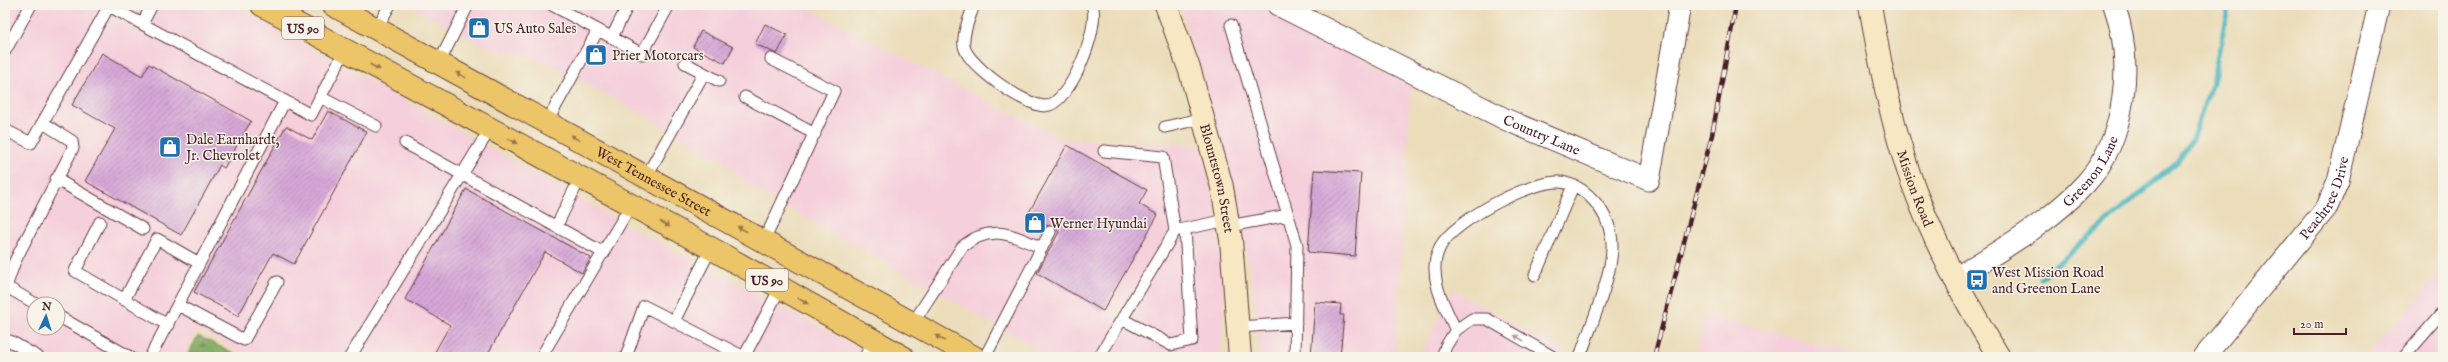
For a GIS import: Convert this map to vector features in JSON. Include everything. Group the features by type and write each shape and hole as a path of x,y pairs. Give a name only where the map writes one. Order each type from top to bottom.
{"main road":[{"name":"US 90","path":"262,5 711,248 780,288 869,349 903,357"},
{"name":"West Tennessee Street","path":"332,5 974,357"},
{"name":"Blountstown Street","path":"1166,5 1190,72 1222,187 1228,223 1240,327 1240,357"},
{"name":"Mission Road","path":"1870,5 1882,74 1899,142 1912,180 1954,279 1999,357"},
{"path":"631,205 646,177"}],"street":[{"name":"Country Lane","path":"1278,5 1507,120 1649,180 1680,5"},
{"name":"Greenon Lane","path":"1954,279 2036,227 2057,211 2087,182 2104,156 2116,126 2123,99 2126,77 2123,40 2114,5"},
{"name":"Peachtree Drive","path":"2204,357 2327,207 2338,181 2380,5"}],"lane":[{"path":"5,51 30,5"},
{"path":"142,24 152,5"},
{"path":"376,29 390,5"},
{"path":"439,63 468,5"},
{"path":"552,5 642,54 669,5"},
{"path":"612,37 628,5"},
{"path":"974,5 966,28 964,46 969,58 996,82 1029,101 1045,106 1058,101 1068,88 1088,48 1093,28 1092,5"},
{"path":"5,130 31,144 108,6 311,115 345,50"},
{"path":"1230,25 1297,245 1295,357"},
{"path":"547,122 598,30"},
{"path":"764,241 834,91 770,59"},
{"path":"685,63 719,81"},
{"path":"646,177 704,73"},
{"path":"320,97 376,126"},
{"path":"745,97 815,134"},
{"path":"150,357 285,101"},
{"path":"1165,127 1204,118"},
{"path":"26,299 5,288 15,261 73,148 72,141 42,123"},
{"path":"350,357 490,129"},
{"path":"404,143 604,253"},
{"path":"1104,151 1163,157 1180,230 1192,340 1171,345 1122,319"},
{"path":"556,227 580,178"},
{"path":"56,179 143,229"},
{"path":"1456,330 1443,304 1436,278 1436,258 1440,246 1449,236 1488,207 1516,194 1552,182 1565,182 1585,190 1594,201 1612,234 1611,263 1580,357"},
{"path":"1535,275 1573,186"},
{"path":"541,357 604,253 631,205"},
{"path":"1099,357 1180,230 1288,215"},
{"path":"100,222 75,271 168,325"},
{"path":"985,357 1050,232"},
{"path":"913,323 962,247 971,239 991,233 1004,233 1042,248"},
{"path":"124,300 157,239 200,263"},
{"path":"674,321 711,248"},
{"path":"178,304 244,340 276,282"},
{"path":"626,357 644,306 744,357 780,288"},
{"path":"2404,357 2443,312"},
{"path":"1442,357 1446,346 1456,330 1472,319 1487,319 1553,357"},
{"path":"66,321 130,357"},
{"path":"1240,327 1296,323"},
{"path":"10,341 38,357"}],"shaded area":[{"path":"5,5 234,5 645,235 877,357 249,357 197,330 182,357 5,357"},
{"path":"408,5 801,5 1061,139 1201,145 1215,206 1223,281 1224,314 1220,357 1052,357 746,184 730,165 641,114 544,61 484,46"},
{"path":"1180,5 1259,5 1411,85 1395,357 1261,357 1252,281 1232,177"},
{"path":"2443,269 2443,357 2367,357"},
{"path":"1453,289 1572,357 1419,357"},
{"path":"1706,314 1864,357 1694,357"}],"green space":[{"path":"198,336 242,357 186,357"}],"building":[{"path":"765,24 787,35 777,54 755,44"},
{"path":"701,31 733,47 725,63 693,47"},
{"name":"Dale Earnhardt, Jr. Chevrolet","path":"102,53 142,76 149,64 251,121 224,168 220,165 181,235 85,181 115,129 72,105"},
{"path":"328,111 367,132 294,264 273,253 238,316 194,292 286,126 312,140"},
{"path":"1067,145 1147,190 1139,204 1158,215 1103,311 1037,273 1059,232 1054,226 1048,226 1028,214"},
{"path":"1314,170 1361,173 1355,256 1308,252"},
{"path":"466,189 591,258 582,273 545,252 486,357 432,357 450,325 405,299"},
{"path":"1315,302 1341,304 1340,315 1344,315 1340,357 1311,357"}],"waterway":[{"path":"2040,278 2176,163 2192,140 2212,82 2229,5"}],"railway":[{"path":"1654,357 1712,135 1736,5"}],"place":[{"name":"US Auto Sales","path":"479,28"},
{"name":"Prier Motorcars","path":"596,55"},
{"name":"Dale Earnhardt, Jr. Chevrolet","path":"170,147"},
{"name":"Werner Hyundai","path":"1035,223"},
{"name":"West Mission Road and Greenon Lane","path":"1977,280"}]}
